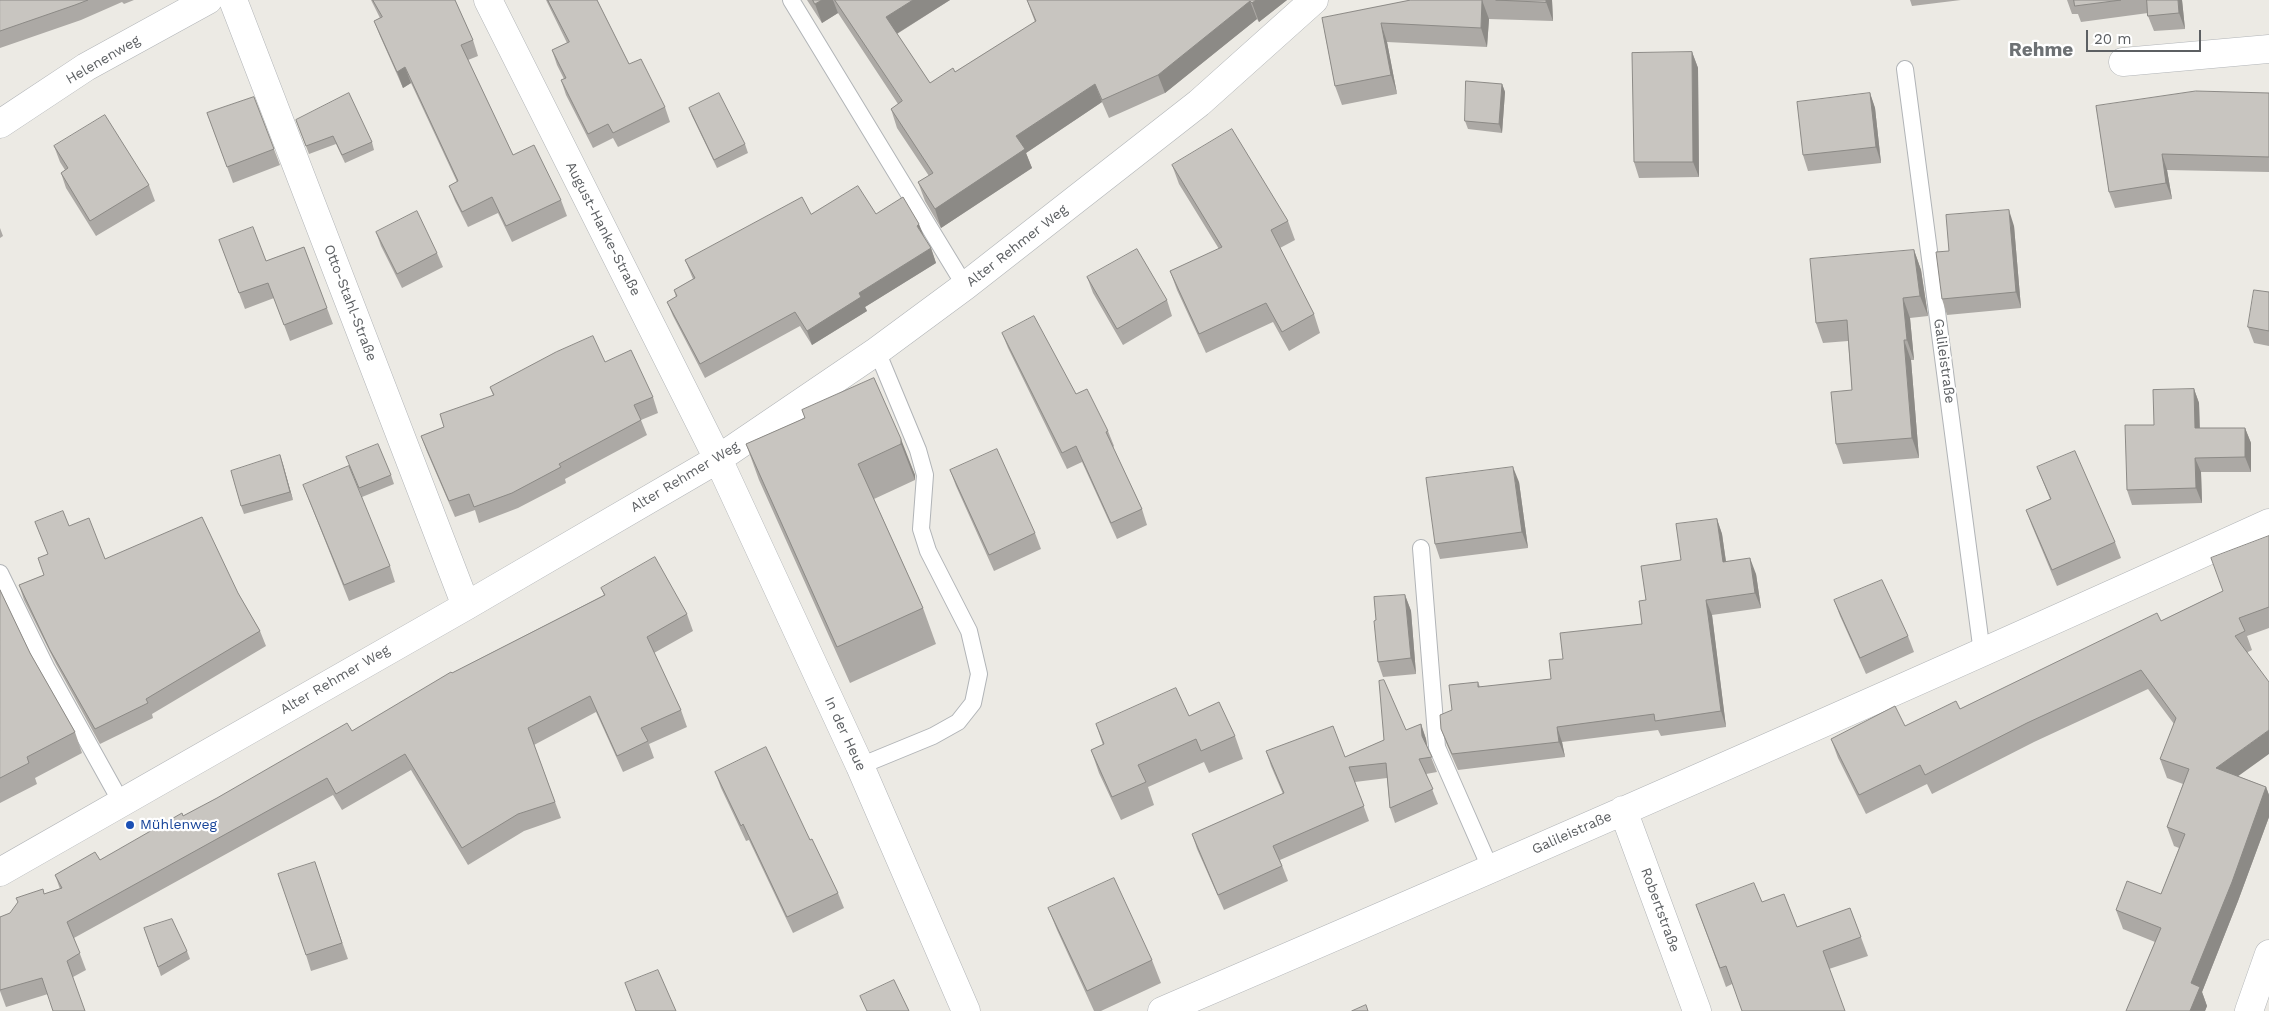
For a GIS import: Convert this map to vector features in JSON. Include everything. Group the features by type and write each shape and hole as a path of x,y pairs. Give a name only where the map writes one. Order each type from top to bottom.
{"street":[{"name":"Helenenweg","path":"0,124 86,67 208,0"},
{"name":"Otto-Stahl-Straße","path":"233,0 466,606"},
{"name":"August-Hanke-Straße","path":"488,0 718,459"},
{"name":"Alter Rehmer Weg","path":"0,872 466,606 718,459 877,351 965,286 1199,103 1314,0"},
{"path":"2123,62 2269,49"},
{"name":"In der Heue","path":"718,459 860,766 966,1011"},
{"name":"Galileistraße","path":"1162,1011 1491,870 1623,810 1982,653 2269,523"},
{"name":"Robertstraße","path":"1623,810 1697,1011"},
{"path":"2249,1011 2269,954"}],"lane":[{"path":"791,0 965,286"},
{"name":"Galileistraße","path":"1905,69 1982,653"},
{"path":"860,766 933,736 958,722 973,704 979,674 969,632 928,551 921,529 925,474 918,450 877,351"},
{"path":"1421,548 1437,747 1491,870"},
{"path":"0,573 47,669 121,802"}],"building":[{"path":"0,0 88,0 0,31"},
{"path":"373,0 455,0 473,40 461,45 513,155 534,145 561,200 506,226 492,197 462,212 449,186 458,181 405,67 397,72 374,21 382,17"},
{"path":"548,0 597,0 629,64 641,59 665,107 613,133 608,124 588,134 561,80 566,78 552,50 569,42"},
{"path":"813,0 822,0 815,4"},
{"path":"835,0 913,0 886,17 930,83 953,68 955,72 1036,21 1027,0 1256,0 1252,3 1250,1 1158,75 1102,100 1095,84 1016,136 1025,149 935,209 918,182 933,173 891,109 902,101"},
{"path":"1411,0 1482,0 1481,28 1381,23 1391,75 1335,86 1322,18"},
{"path":"1496,0 1546,0 1546,2"},
{"path":"2074,0 2121,0 2075,6"},
{"path":"2147,0 2178,0 2179,13 2148,16"},
{"path":"1692,52 1693,162 1634,162 1632,53"},
{"path":"1466,81 1502,84 1499,124 1465,121"},
{"path":"2196,91 2269,93 2269,157 2162,154 2166,183 2109,192 2096,106"},
{"path":"349,93 372,142 342,155 333,136 306,146 296,120"},
{"path":"719,93 745,144 714,160 689,108"},
{"path":"1870,93 1876,147 1803,155 1797,102"},
{"path":"254,97 274,149 227,167 207,113"},
{"path":"105,115 149,185 90,221 61,173 68,168 54,146"},
{"path":"1232,129 1288,221 1271,230 1314,314 1282,332 1266,303 1199,334 1170,271 1222,247 1172,165"},
{"path":"858,186 876,214 903,197 919,224 917,226 931,248 859,293 861,297 807,331 795,312 700,364 667,302 677,296 674,290 695,278 685,260 802,197 811,214"},
{"path":"2009,210 2016,292 1942,299 1936,252 1949,251 1946,215"},
{"path":"417,211 437,253 397,274 376,232"},
{"path":"253,227 266,261 304,247 327,308 284,325 268,283 239,293 219,240"},
{"path":"1137,249 1167,300 1117,329 1087,277"},
{"path":"1914,250 1920,296 1903,298 1907,340 1904,340 1912,438 1836,444 1831,392 1852,390 1847,320 1816,323 1810,259"},
{"path":"2254,290 2269,292 2269,331 2248,327"},
{"path":"1034,316 1076,394 1087,389 1108,431 1106,432 1142,509 1111,523 1076,446 1062,453 1002,333"},
{"path":"593,336 605,362 631,350 653,397 634,405 641,420 559,464 561,467 512,493 474,507 469,494 449,501 421,436 444,427 440,414 494,395 490,387 556,352"},
{"path":"874,378 901,439 901,444 858,464 923,608 837,647 746,444 805,418 802,410"},
{"path":"2194,389 2195,428 2245,428 2245,457 2195,458 2196,488 2127,490 2125,425 2154,425 2153,390"},
{"path":"378,444 391,475 359,488 346,457"},
{"path":"997,449 1035,533 989,555 950,470"},
{"path":"2075,451 2115,542 2052,570 2026,510 2051,499 2037,467"},
{"path":"280,455 290,492 241,506 231,471"},
{"path":"349,466 390,566 344,585 303,485"},
{"path":"1513,467 1522,532 1435,544 1426,478"},
{"path":"63,511 69,526 89,518 105,559 202,517 238,593 260,631 146,699 148,703 95,729 50,650 19,585 44,575 38,558 48,554 35,522"},
{"path":"1717,519 1723,562 1750,558 1755,593 1706,600 1721,711 1655,721 1654,714 1557,727 1559,742 1452,754 1441,729 1440,715 1452,710 1449,685 1478,682 1478,687 1551,679 1549,660 1563,659 1560,633 1642,624 1639,601 1646,600 1641,566 1681,560 1676,524"},
{"path":"2269,536 2269,607 2239,618 2245,631 2235,636 2269,682 2269,730 2216,768 2266,787 2232,882 2191,983 2200,987 2190,1011 2126,1011 2161,928 2116,910 2127,881 2161,894 2185,834 2167,827 2189,769 2160,759 2176,718 2141,670 2027,723 1925,775 1920,765 1859,795 1831,739 1895,706 1905,726 1956,701 1960,709 2157,613 2161,621 2223,591 2211,558"},
{"path":"655,557 687,614 647,637 681,710 641,728 648,741 617,756 590,696 528,728 555,802 518,814 462,848 405,754 336,794 327,778 67,922 80,953 67,961 85,1011 53,1011 42,978 0,990 0,917 10,913 18,902 16,898 43,889 44,894 62,888 55,875 95,852 100,860 182,813 183,816 217,798 347,723 352,731 451,672 605,595 601,588"},
{"path":"1882,580 1908,636 1860,658 1834,600"},
{"path":"0,590 30,653 75,732 27,757 29,763 0,778"},
{"path":"1405,595 1411,658 1378,662 1374,597"},
{"path":"1384,680 1406,730 1421,724 1422,736 1432,757 1419,759 1433,789 1390,808 1386,763 1349,767 1364,806 1273,846 1282,866 1218,895 1192,834 1284,793 1266,751 1333,726 1345,757 1384,740 1379,681"},
{"path":"1176,688 1189,716 1219,702 1235,736 1201,751 1196,739 1138,765 1146,782 1112,797 1091,750 1104,744 1096,724"},
{"path":"766,747 810,840 812,839 838,893 787,917 743,824 741,826 715,772"},
{"path":"315,862 342,943 306,955 278,874"},
{"path":"1114,878 1152,960 1087,991 1048,908"},
{"path":"1754,883 1762,902 1784,894 1797,927 1850,908 1861,937 1823,951 1845,1011 1742,1011 1726,966 1720,968 1696,905"},
{"path":"172,919 187,951 158,967 144,928"},
{"path":"658,970 676,1011 636,1011 625,983"},
{"path":"894,980 909,1011 867,1011 860,996"},
{"path":"1366,1005 1368,1011 1352,1011"}],"place":[{"name":"Mühlenweg","path":"130,825"}],"district":[{"name":"Rehme","path":"2041,50"}]}
